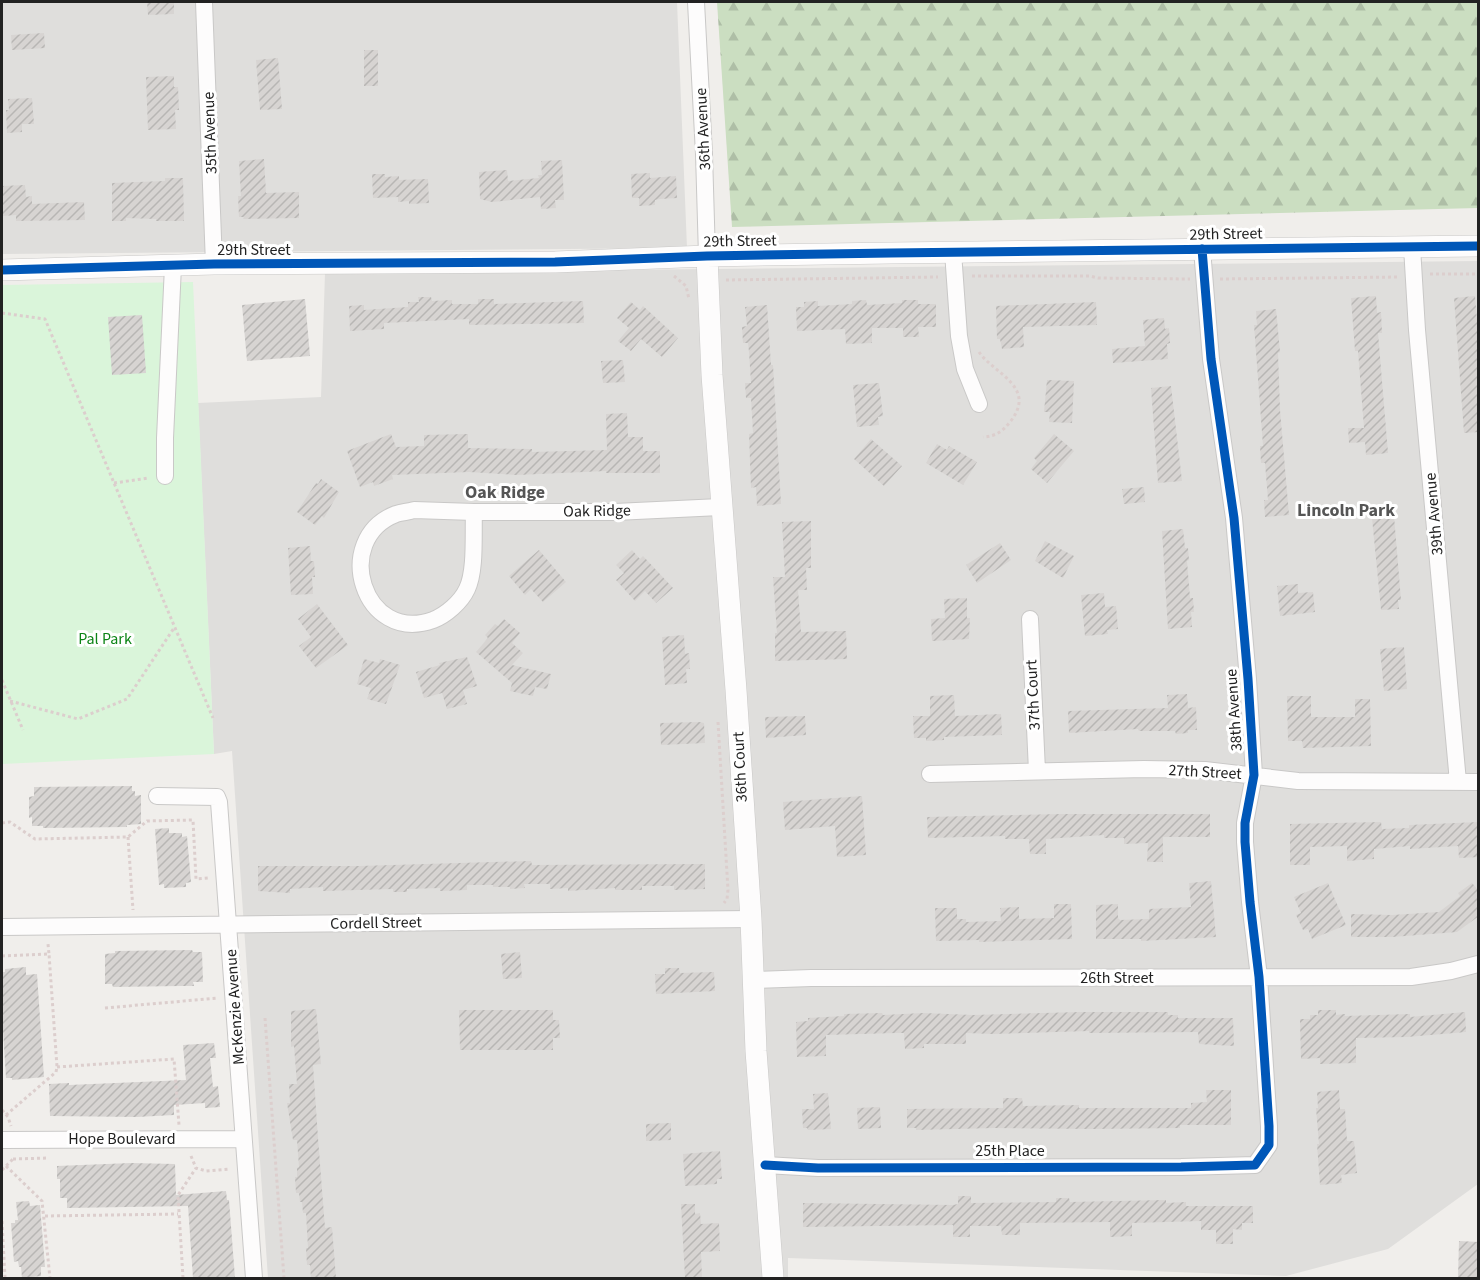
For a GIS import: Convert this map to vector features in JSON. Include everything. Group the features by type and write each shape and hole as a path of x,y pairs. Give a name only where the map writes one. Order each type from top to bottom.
{"street":[{"name":"35th Avenue","path":"204,2 214,264"},
{"name":"36th Avenue","path":"696,2 707,256"},
{"name":"29th Street","path":"2,270 214,264 555,262 707,256 1479,246"},
{"name":"39th Avenue","path":"1412,247 1458,782"},
{"name":"38th Avenue","path":"1202,249 1211,359 1234,518 1254,774 1245,823 1245,842 1259,977 1269,1126 1269,1145 1255,1165"},
{"path":"953,252 959,336 965,369 979,404"},
{"name":"36th Court","path":"707,256 720,507 728,589 751,919 757,1062 773,1278"},
{"path":"165,476 173,266"},
{"name":"Oak Ridge","path":"474,512 472,567 467,589 441,617 422,623 402,623 383,614 369,600 360,580 360,561 366,542 378,526 395,515 414,510 615,512 720,507"},
{"name":"37th Court","path":"1030,619 1037,771"},
{"name":"27th Street","path":"930,774 1144,769 1205,770 1298,781 1479,782"},
{"name":"McKenzie Avenue","path":"157,796 217,797 230,925 236,1139 254,1278"},
{"name":"Cordell Street","path":"2,927 751,919"},
{"name":"26th Street","path":"753,981 811,978 1411,977 1479,964"},
{"name":"Hope Boulevard","path":"2,1140 236,1139"},
{"name":"25th Place","path":"765,1165 818,1168 1255,1165"}],"path":[{"path":"682,282 954,276 1203,279 1414,277 1427,274 1479,274"},
{"path":"2,312 45,319 213,718"},
{"path":"978,351 986,362 1007,377 1018,394 1018,405 1014,417 1002,432 983,437"},
{"path":"114,483 165,476"},
{"path":"10,701 78,719 127,699 175,628"},
{"path":"2,680 23,730"},
{"path":"2,823 10,822 35,839 128,837 147,821 193,820 196,879 210,878"},
{"path":"128,837 133,912"},
{"path":"6,1115 56,1072 48,944 58,943"},
{"path":"2,956 48,954"},
{"path":"105,1008 220,998 220,1008"},
{"path":"265,1018 284,1278"},
{"path":"57,1067 174,1059 179,1125"},
{"path":"232,1179 231,1168 236,1139"},
{"path":"191,1155 196,1168"},
{"path":"6,1166 42,1202 50,1278"},
{"path":"196,1168 206,1171 231,1168"},
{"path":"183,1278 178,1195 196,1168"},
{"path":"45,1216 178,1214"},
{"path":"2,1221 5,1278"}],"shaded area":[{"path":"2,2 677,2 687,248 2,254"},
{"path":"1478,261 1478,1184 1388,1249 1286,1276 788,1258 788,1278 268,1278 232,751 214,754 198,403 321,397 325,273"}],"green space":[{"path":"717,2 1478,2 1478,208 732,227"},
{"name":"Pal Park","path":"193,282 214,754 2,764 2,285"}],"building":[{"path":"147,2 174,2 174,14 148,15"},
{"path":"44,33 45,48 12,50 11,35"},
{"path":"364,50 378,50 378,86 364,86"},
{"path":"278,58 282,109 260,110 256,60"},
{"path":"174,76 174,87 178,87 179,110 175,110 176,129 148,130 146,77"},
{"path":"32,98 34,124 22,124 22,132 7,133 8,99"},
{"path":"264,159 266,193 299,192 299,218 243,219 244,217 239,217 238,196 241,196 239,161"},
{"path":"562,160 564,200 555,200 556,208 541,209 540,197 492,202 480,199 479,172 507,170 508,181 539,178 538,175 542,175 541,161"},
{"path":"650,173 650,178 676,176 677,198 655,200 655,205 639,206 639,198 632,198 631,174"},
{"path":"372,174 385,174 385,177 399,176 399,180 428,179 429,203 398,202 398,197 373,198"},
{"path":"165,178 183,178 184,221 126,218 126,221 112,221 112,183 165,181"},
{"path":"25,185 26,197 32,196 32,204 84,202 85,220 16,221 16,215 2,216 2,186"},
{"path":"1376,296 1377,313 1381,312 1382,333 1378,333 1388,453 1366,455 1365,442 1349,443 1348,428 1364,428 1351,298"},
{"path":"1475,296 1479,343 1479,432 1464,433 1454,298"},
{"path":"418,297 431,297 432,301 452,300 452,304 478,304 478,299 494,299 494,304 583,301 584,323 469,325 469,319 384,323 384,329 350,331 349,306 364,305 364,310 408,307 408,302 419,302"},
{"path":"305,299 310,356 247,361 242,305"},
{"path":"866,300 867,305 902,303 902,300 918,300 918,304 936,304 936,327 918,327 919,337 903,337 903,328 872,328 872,343 846,344 845,329 797,331 796,307 804,307 804,302 818,301 818,306 852,304 852,301"},
{"path":"631,302 640,310 643,306 678,338 662,357 641,339 631,351 618,341 629,328 617,318"},
{"path":"1096,302 1097,325 1023,327 1024,347 1002,349 1000,339 997,339 996,306"},
{"path":"767,305 781,504 757,506 756,487 751,488 749,434 753,433 751,398 746,398 745,383 751,383 749,352 748,343 743,343 742,327 747,326 745,307"},
{"path":"1276,309 1280,352 1278,353 1280,410 1289,515 1265,517 1264,500 1268,500 1265,463 1261,463 1260,446 1263,446 1254,325 1257,325 1256,311"},
{"path":"142,315 146,373 112,375 108,317"},
{"path":"1164,318 1165,329 1169,328 1168,359 1113,363 1112,349 1145,346 1143,320"},
{"path":"623,360 625,382 603,383 601,361"},
{"path":"1047,380 1074,381 1072,423 1049,422 1050,412 1044,412"},
{"path":"879,383 883,416 878,417 879,425 857,427 853,385"},
{"path":"1171,386 1182,481 1158,483 1151,388"},
{"path":"627,413 628,437 643,437 643,451 660,451 660,473 606,473 606,471 517,475 469,472 392,475 393,479 374,486 373,482 360,487 347,451 391,434 396,447 424,446 424,435 468,434 468,448 532,449 532,452 607,450 606,414"},
{"path":"1054,434 1074,451 1047,483 1031,469 1037,461 1034,458"},
{"path":"871,439 902,466 884,486 854,459"},
{"path":"937,444 947,450 949,446 977,462 963,485 926,463"},
{"path":"321,479 339,492 324,518 322,516 315,525 297,512"},
{"path":"1144,487 1145,502 1124,504 1122,489"},
{"path":"1394,516 1401,600 1398,600 1399,609 1381,610 1372,518"},
{"path":"811,521 811,568 806,568 807,590 798,590 801,632 846,631 847,659 775,661 775,633 777,633 773,577 785,577 782,522"},
{"path":"1183,529 1185,548 1188,548 1190,598 1193,598 1192,627 1168,629 1162,531"},
{"path":"1045,541 1074,556 1063,578 1035,561"},
{"path":"1000,543 1011,560 977,583 966,565"},
{"path":"310,546 315,577 312,577 313,594 291,595 288,548"},
{"path":"539,550 566,582 543,602 531,589 525,595 509,576"},
{"path":"632,550 640,559 643,556 673,588 656,603 645,591 635,601 616,580 624,573 616,565"},
{"path":"1298,584 1298,593 1313,592 1315,612 1280,616 1277,586"},
{"path":"1104,593 1105,607 1116,606 1118,629 1107,630 1108,634 1085,636 1081,595"},
{"path":"967,598 967,618 970,618 969,639 932,641 931,619 945,618 944,599"},
{"path":"317,604 348,645 316,668 299,646 311,637 298,619"},
{"path":"504,619 520,633 512,643 523,653 512,665 551,674 547,689 535,687 533,696 510,691 512,683 476,652 488,638 485,635 495,624 498,626"},
{"path":"684,635 685,654 689,653 690,669 686,669 687,683 665,685 662,637"},
{"path":"1404,647 1407,689 1384,691 1380,649"},
{"path":"467,657 477,686 463,690 467,704 447,709 442,693 424,698 416,672 440,665 439,663"},
{"path":"364,659 379,663 380,659 400,665 386,704 367,699 371,688 357,684"},
{"path":"1187,694 1188,708 1196,707 1197,730 1188,730 1188,733 1176,734 1175,731 1139,731 1138,729 1069,733 1068,711 1168,708 1167,695"},
{"path":"954,695 955,716 1001,714 1002,735 944,737 944,740 926,741 926,738 914,738 913,716 930,716 930,696"},
{"path":"1287,696 1311,696 1311,717 1355,717 1355,699 1370,699 1371,746 1303,748 1302,741 1288,741"},
{"path":"805,716 806,735 766,738 765,717"},
{"path":"660,723 704,723 705,743 661,745"},
{"path":"132,786 135,796 141,795 141,824 127,825 127,827 43,828 43,826 32,826 32,817 29,818 29,797 34,796 34,787"},
{"path":"862,796 866,855 837,857 835,826 785,830 783,802"},
{"path":"1210,814 1210,837 1163,837 1163,862 1147,862 1148,843 1124,844 1124,838 1104,838 1104,835 1046,839 1046,854 1030,854 1029,839 1005,839 1005,836 928,838 927,817"},
{"path":"1381,822 1382,829 1409,828 1409,825 1479,822 1479,857 1459,858 1458,846 1410,849 1410,846 1374,849 1374,859 1347,861 1347,846 1310,847 1310,865 1290,865 1290,824"},
{"path":"169,828 169,833 182,833 182,837 187,836 191,882 186,883 186,887 164,888 164,884 159,885 155,829"},
{"path":"531,861 532,865 705,864 705,889 674,890 674,886 642,886 642,890 615,890 615,888 568,891 568,888 550,889 550,884 524,884 525,888 467,885 467,890 407,889 407,892 393,892 393,889 323,891 323,887 290,889 290,893 258,891 258,866 359,866"},
{"path":"1211,881 1216,937 1141,941 1141,939 1096,939 1096,905 1118,904 1120,920 1149,919 1149,909 1191,907 1189,883"},
{"path":"1328,883 1346,925 1312,939 1308,929 1303,930 1296,915 1301,913 1294,897"},
{"path":"1472,883 1479,891 1479,916 1457,932 1392,937 1351,937 1351,914 1392,915 1439,912 1460,896 1458,893"},
{"path":"1054,904 1071,904 1072,939 936,941 935,908 957,908 957,919 966,919 966,922 1001,921 1000,908 1019,907 1019,919 1054,918"},
{"path":"192,950 202,952 203,982 193,982 194,986 113,987 112,984 105,984 105,954 115,953 115,951"},
{"path":"520,952 522,978 503,979 501,954"},
{"path":"26,967 26,975 37,974 44,1077 12,1080 12,1078 6,1078 2,972 5,972 5,969"},
{"path":"665,968 679,968 680,973 714,972 715,991 656,994 655,974 665,974"},
{"path":"316,1009 321,1064 313,1065 318,1138 325,1228 332,1227 336,1278 311,1278 310,1265 307,1265 306,1213 303,1213 299,1193 296,1193 295,1177 297,1177 299,1167 297,1140 293,1140 287,1103 290,1103 289,1084 297,1084 294,1046 291,1047 291,1011"},
{"path":"459,1010 553,1010 553,1020 559,1020 560,1038 553,1038 553,1050 460,1050"},
{"path":"1318,1010 1336,1010 1336,1015 1345,1014 1345,1016 1410,1014 1410,1017 1465,1012 1466,1032 1356,1038 1356,1063 1320,1064 1320,1058 1301,1059 1300,1019 1310,1019 1310,1015 1318,1015"},
{"path":"1168,1012 1168,1015 1178,1015 1178,1018 1233,1018 1234,1046 1199,1044 1198,1032 1089,1033 1089,1031 966,1033 966,1044 924,1044 924,1048 905,1049 904,1033 896,1033 826,1035 826,1056 797,1057 796,1022 808,1021 808,1018 882,1013 883,1015 923,1013 973,1015"},
{"path":"214,1043 216,1058 210,1058 213,1087 218,1086 220,1107 205,1108 205,1103 174,1105 174,1115 137,1117 50,1116 49,1084 186,1080 183,1045"},
{"path":"1206,1090 1231,1090 1231,1125 1093,1129 916,1130 916,1128 907,1128 907,1109 1003,1108 1003,1098 1022,1098 1023,1106 1191,1108 1191,1103 1207,1102"},
{"path":"1339,1090 1340,1109 1345,1109 1347,1141 1354,1141 1357,1173 1341,1175 1342,1183 1320,1185 1317,1092"},
{"path":"828,1093 831,1129 808,1130 803,1128 802,1109 814,1109 813,1094"},
{"path":"880,1107 881,1128 858,1129 857,1108"},
{"path":"671,1123 671,1140 646,1141 646,1124"},
{"path":"720,1151 722,1179 717,1179 717,1184 685,1186 683,1154"},
{"path":"175,1164 176,1195 226,1191 227,1200 229,1200 235,1278 193,1278 188,1206 67,1208 67,1198 60,1198 57,1166"},
{"path":"958,1196 971,1196 971,1203 1056,1202 1056,1198 1069,1198 1070,1202 1166,1200 1166,1203 1186,1202 1186,1206 1253,1206 1253,1223 1242,1223 1242,1230 1233,1229 1233,1244 1216,1244 1216,1230 1201,1230 1201,1221 1132,1223 1132,1236 1110,1237 1110,1222 1020,1223 1020,1235 1002,1235 1001,1226 970,1226 970,1237 953,1237 953,1225 803,1227 803,1203 953,1205 958,1204"},
{"path":"29,1201 30,1206 40,1205 45,1267 41,1267 41,1276 22,1278 18,1261 14,1262 11,1223 18,1220 16,1202"},
{"path":"681,1204 695,1204 695,1214 700,1213 701,1224 719,1223 720,1251 701,1252 702,1278 685,1278"},
{"path":"1459,1241 1479,1242 1479,1278 1458,1278"}],"cycle path":[{"path":"2,270 214,264 555,262 707,256 1478,246"},
{"path":"765,1165 818,1168 1255,1165 1269,1145 1259,977 1245,842 1245,823 1254,775 1248,679 1234,518 1211,359 1202,249"}],"district":[{"name":"Oak Ridge","path":"505,492"},
{"name":"Lincoln Park","path":"1346,510"}]}
